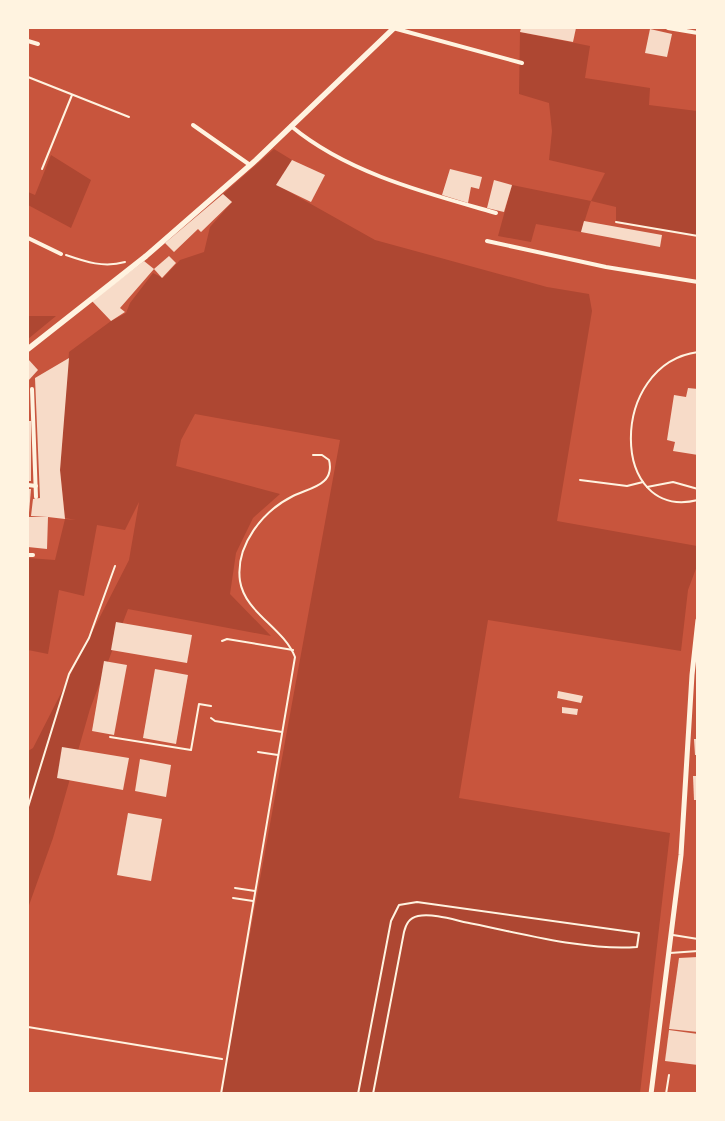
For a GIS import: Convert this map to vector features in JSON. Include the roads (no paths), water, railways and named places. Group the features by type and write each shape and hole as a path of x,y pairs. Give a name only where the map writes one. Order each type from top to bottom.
{"main road":[{"path":"28,349 146,256 250,165 393,28"}],"street":[{"path":"393,28 522,64"},
{"path":"668,28 698,34"},
{"path":"28,40 38,44"},
{"path":"193,125 250,165"},
{"path":"291,126 326,150 369,170 427,193 496,213"},
{"path":"28,238 62,254"},
{"path":"487,241 606,267 698,282"},
{"path":"32,389 36,497"},
{"path":"28,486 36,486"},
{"path":"28,555 33,555"},
{"path":"651,1094 683,831 698,620"}],"lane":[{"path":"28,77 129,117"},
{"path":"42,169 72,95"},
{"path":"616,222 698,236"},
{"path":"698,352 674,357 651,376 637,401 630,436 634,464 647,487 663,499 675,503 698,500"},
{"path":"221,1094 278,755 295,666 293,650 288,642 256,611 243,593 240,570 242,556 252,532 270,510 291,497 326,480 330,469 329,460 322,455 313,455"},
{"path":"580,480 627,486 643,482"},
{"path":"647,487 673,482 698,489"},
{"path":"222,641 228,639 293,650"},
{"path":"211,718 215,721 282,732"},
{"path":"258,752 278,755"},
{"path":"235,888 255,892"},
{"path":"233,898 253,901"},
{"path":"358,1094 391,921 399,906 417,902 639,933 637,947 610,948 432,916 412,918 404,932 373,1094"},
{"path":"670,935 698,939"},
{"path":"668,953 698,951"},
{"path":"665,1094 669,1075"}]}
